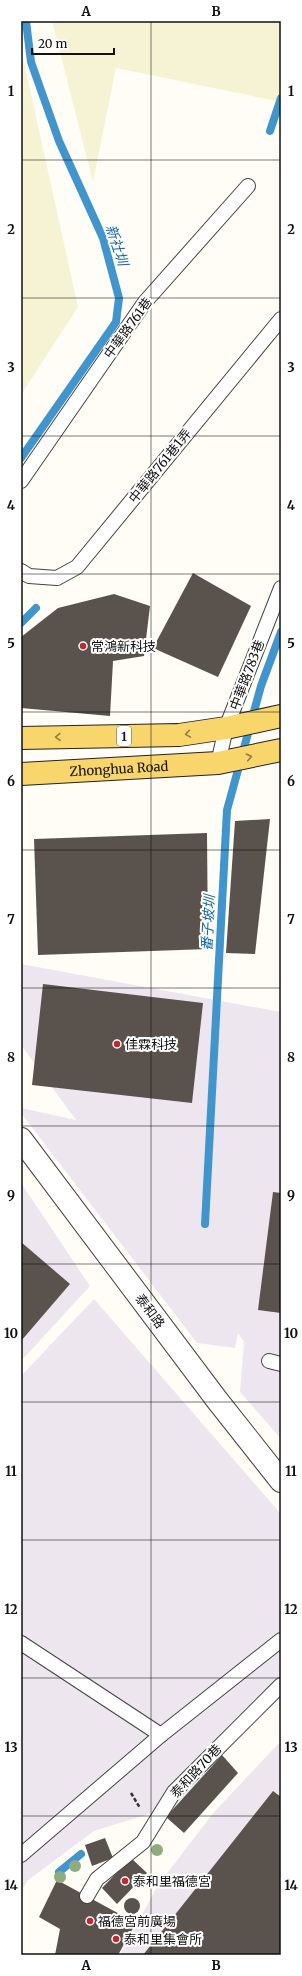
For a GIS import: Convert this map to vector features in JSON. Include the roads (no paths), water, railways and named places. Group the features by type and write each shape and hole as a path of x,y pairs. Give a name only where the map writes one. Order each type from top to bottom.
{"main road":[{"name":"1","path":"21,738 179,735 226,728 281,716"},
{"name":"Zhonghua Road","path":"21,774 218,763 281,750"}],"street":[{"name":"泰和路","path":"21,1139 217,1400 281,1481"}],"lane":[{"name":"中華路761巷","path":"21,481 145,302 248,186"},
{"name":"中華路761巷1弄","path":"21,571 29,576 57,578 77,567 281,319"},
{"name":"中華路783巷","path":"218,763 226,728 281,588"},
{"path":"21,1855 161,1735 281,1640"},
{"path":"21,1643 161,1735"},
{"name":"泰和路70巷","path":"87,1896 96,1880 143,1842 174,1792 281,1685"}],"waterway":[{"name":"新社圳","path":"21,458 116,322 119,298 103,238 59,141 31,62 26,21"},
{"path":"270,131 281,98"},
{"path":"21,623 36,608"},
{"name":"番子坡圳","path":"205,1224 227,810 261,686 281,632"},
{"name":"番子坡圳","path":"59,1872 81,1854"}],"place":[{"name":"常鴻新科技","path":"83,646"},
{"name":"佳霖科技","path":"117,1044"},
{"name":"泰和里福德宮","path":"125,1881"},
{"name":"福德宮前廣場","path":"90,1921"},
{"name":"泰和里集會所","path":"116,1939"}]}
